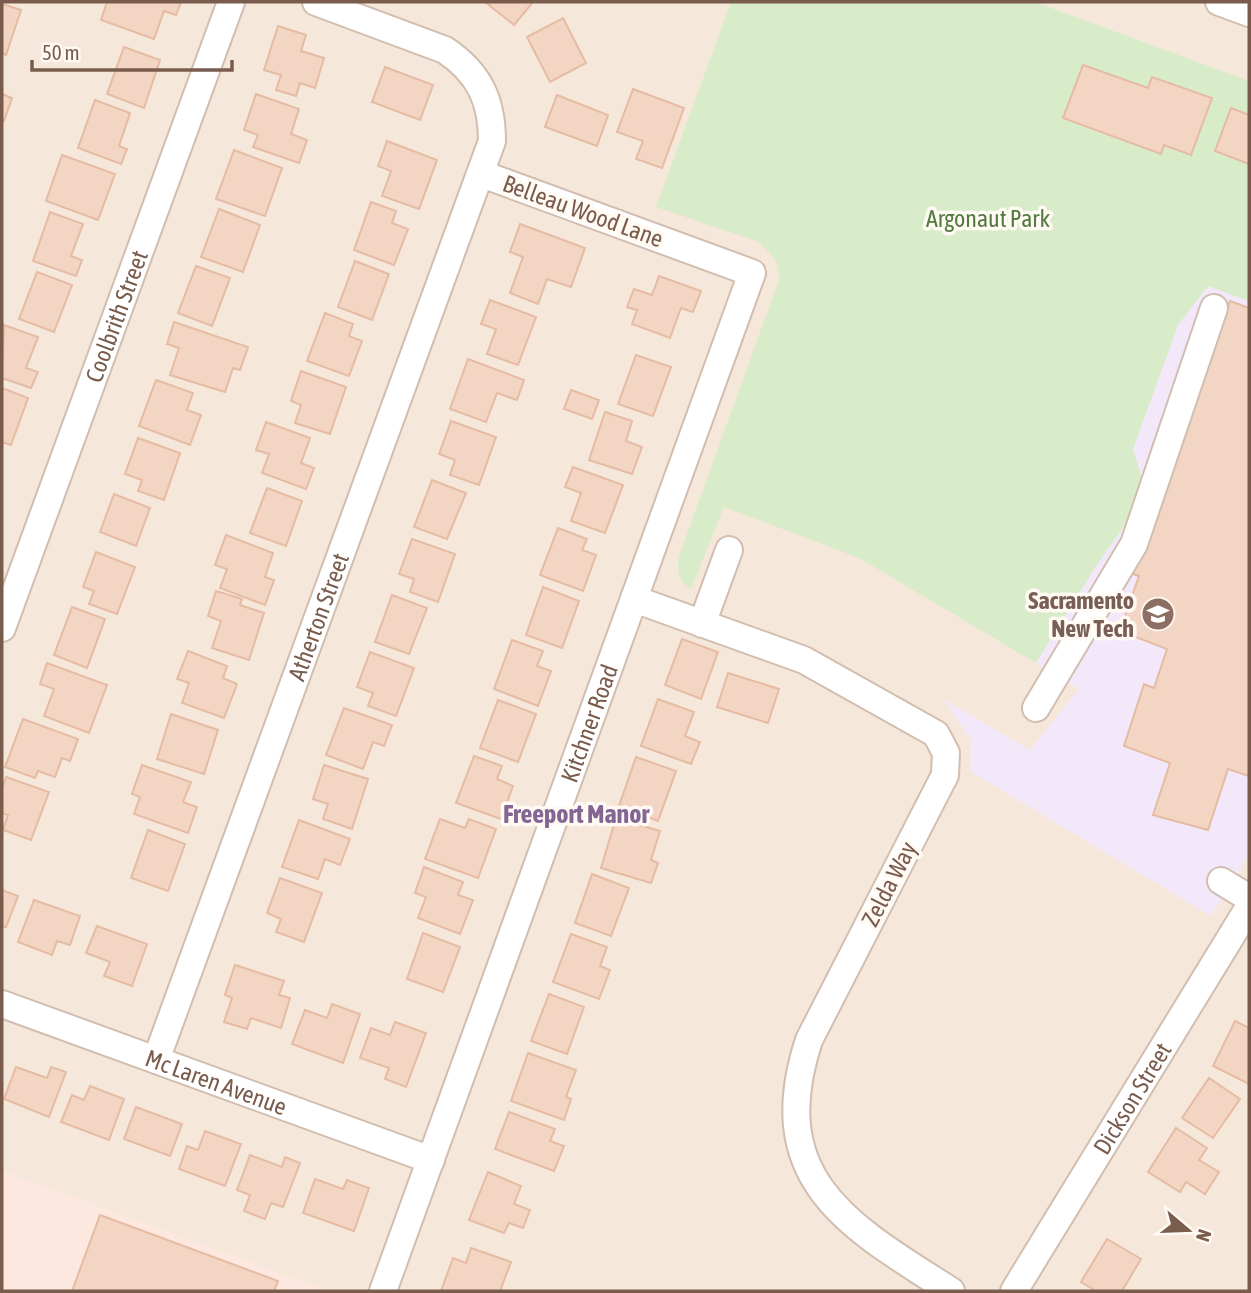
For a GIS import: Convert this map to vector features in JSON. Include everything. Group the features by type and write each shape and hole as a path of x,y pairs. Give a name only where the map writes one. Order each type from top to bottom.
{"street":[{"name":"Coolbrith Street","path":"2,628 231,2"},
{"name":"Belleau Wood Lane","path":"316,2 445,50 469,68 484,90 492,120 492,141 482,174 752,273"},
{"path":"1219,2 1249,13"},
{"name":"Atherton Street","path":"156,1060 482,174"},
{"name":"Kitchner Road","path":"383,1291 752,273"},
{"path":"1036,708 1134,544 1214,308"},
{"path":"702,624 729,550"},
{"name":"Zelda Way","path":"634,599 804,660 936,734 946,753 945,775 809,1040 800,1066 796,1100 800,1140 811,1172 828,1201 864,1236 951,1291"},
{"path":"1221,881 1249,898"},
{"name":"Dickson Street","path":"1014,1291 1249,907"},
{"name":"Mc Laren Avenue","path":"2,1004 431,1160"}],"shaded area":[{"path":"2,2 1249,2 1249,1291 2,1291"},
{"name":"Sacramento New Tech","path":"1208,286 1249,301 1249,854 1211,916 970,771 971,740 943,699 1030,750 1079,689 1036,663 1096,566 1131,516 1143,483 1133,449 1178,325"},
{"path":"2,1171 329,1291 2,1291"}],"green space":[{"name":"Argonaut Park","path":"731,2 1035,2 1249,81 1249,301 1208,286 1178,325 1133,449 1143,483 1131,516 1096,566 1036,663 859,558 724,507 691,589 681,579 678,571 679,556 780,277 776,260 759,242 656,207"}],"building":[{"path":"107,2 181,2 176,15 164,11 154,39 101,20"},
{"path":"485,2 533,2 514,25"},
{"path":"2,4 21,10 6,55 2,53"},
{"path":"563,18 586,63 550,82 527,37"},
{"path":"278,26 306,35 301,51 324,58 315,88 300,83 296,96 276,90 281,75 264,70"},
{"path":"124,47 160,60 144,108 107,94"},
{"path":"1083,65 1148,88 1152,77 1212,98 1191,155 1164,145 1161,154 1063,118"},
{"path":"385,67 433,85 420,120 372,102"},
{"path":"633,89 684,108 662,168 636,159 643,141 617,132"},
{"path":"2,94 12,98 4,121 2,120"},
{"path":"256,94 299,109 291,134 307,140 299,163 253,147 258,135 244,130"},
{"path":"557,95 608,115 597,146 545,127"},
{"path":"95,100 130,113 119,146 127,149 121,164 78,148"},
{"path":"1231,108 1249,115 1249,164 1215,151"},
{"path":"387,141 437,160 419,209 382,196 391,171 378,166"},
{"path":"234,150 282,168 265,216 216,199"},
{"path":"62,155 115,174 98,220 46,201"},
{"path":"371,202 396,211 392,223 408,229 394,265 354,250"},
{"path":"219,209 260,225 243,272 201,257"},
{"path":"50,212 83,224 71,256 82,260 76,276 33,261"},
{"path":"520,224 585,248 571,287 547,279 538,304 510,293 523,257 510,252"},
{"path":"355,261 389,274 372,320 338,307"},
{"path":"196,266 230,278 212,326 178,313"},
{"path":"37,272 72,285 54,332 19,319"},
{"path":"659,276 701,291 693,312 681,308 670,338 632,324 637,310 627,307 634,289 652,295"},
{"path":"490,300 536,317 518,365 487,354 496,329 481,324"},
{"path":"1230,301 1249,308 1249,776 1228,769 1208,830 1153,815 1170,763 1124,746 1144,684 1154,688 1167,649 1120,631 1139,576 1133,574"},
{"path":"325,313 353,324 349,336 362,341 349,376 307,361"},
{"path":"174,322 248,347 240,370 233,368 225,392 170,375 179,348 167,344"},
{"path":"4,325 38,337 26,368 38,372 31,388 2,378"},
{"path":"636,355 671,367 653,416 618,404"},
{"path":"468,359 524,380 517,400 497,393 486,422 450,409"},
{"path":"301,371 346,387 330,434 295,423 301,405 291,401"},
{"path":"156,380 193,393 187,410 201,415 190,445 139,426"},
{"path":"2,388 28,398 11,445 2,442"},
{"path":"571,390 599,400 592,419 564,409"},
{"path":"605,412 632,421 626,441 642,447 632,474 589,460"},
{"path":"451,421 496,437 479,485 450,475 455,460 439,454"},
{"path":"266,422 310,438 301,463 314,468 306,489 262,473 269,454 256,450"},
{"path":"138,438 180,453 164,500 138,491 142,480 125,474"},
{"path":"573,467 623,485 605,533 571,521 581,493 565,487"},
{"path":"432,480 466,493 447,539 414,527"},
{"path":"267,488 302,501 286,546 250,533"},
{"path":"114,494 150,508 136,546 100,532"},
{"path":"558,528 587,539 582,550 596,555 583,591 540,575"},
{"path":"226,535 273,553 265,577 274,580 265,605 220,588 227,569 215,565"},
{"path":"412,539 455,554 438,602 410,592 414,579 399,574"},
{"path":"96,552 135,567 117,614 89,604 94,591 83,587"},
{"path":"543,587 579,601 562,648 526,635"},
{"path":"216,591 242,599 240,605 264,613 249,660 212,648 221,621 208,616"},
{"path":"392,595 427,608 409,654 375,642"},
{"path":"72,607 105,619 87,668 54,655"},
{"path":"682,639 718,652 701,699 665,685"},
{"path":"512,640 543,651 537,666 551,671 538,706 494,689"},
{"path":"188,651 227,666 223,678 237,684 224,718 182,703 189,683 177,679"},
{"path":"370,652 414,668 396,716 368,706 373,693 357,687"},
{"path":"47,663 107,685 89,733 44,716 54,689 40,684"},
{"path":"728,673 779,689 768,723 717,707"},
{"path":"658,699 694,712 685,736 700,742 691,764 641,746"},
{"path":"498,700 536,714 518,762 480,748"},
{"path":"344,708 392,725 384,746 373,742 363,769 326,755"},
{"path":"171,714 218,730 204,774 157,759"},
{"path":"23,719 78,739 70,761 62,758 55,777 38,771 35,778 5,767"},
{"path":"474,756 502,766 497,779 513,786 501,819 456,803"},
{"path":"636,757 676,771 658,821 619,806"},
{"path":"142,765 191,782 183,802 197,807 188,833 134,814 140,797 132,794"},
{"path":"324,765 368,779 352,829 323,819 328,804 313,799"},
{"path":"6,777 49,792 31,840 3,830 8,815 2,813 2,789"},
{"path":"616,818 660,831 651,860 658,863 651,883 601,868"},
{"path":"440,819 465,828 469,819 496,829 478,878 425,859"},
{"path":"299,820 350,839 340,865 325,859 318,879 282,867"},
{"path":"148,830 185,844 168,891 131,878"},
{"path":"424,867 463,882 458,895 473,900 460,934 418,918 426,897 415,893"},
{"path":"592,874 629,888 611,936 575,923"},
{"path":"280,878 322,893 304,942 276,932 281,919 267,913"},
{"path":"2,890 18,896 6,927 2,926"},
{"path":"34,900 80,916 70,945 57,941 52,955 18,942"},
{"path":"97,926 147,944 132,986 104,976 110,962 86,953"},
{"path":"423,933 460,947 443,992 407,979"},
{"path":"571,934 607,947 600,966 610,970 599,999 553,982"},
{"path":"235,965 284,981 279,995 290,998 281,1028 251,1018 247,1029 224,1022 232,998 225,995"},
{"path":"549,994 584,1007 567,1054 531,1041"},
{"path":"332,1004 360,1014 343,1063 292,1044 305,1010 327,1018"},
{"path":"1235,1021 1249,1028 1249,1084 1213,1066"},
{"path":"395,1022 426,1033 406,1087 385,1079 389,1068 360,1058 371,1028 390,1035"},
{"path":"528,1053 576,1070 566,1097 571,1099 564,1120 511,1101"},
{"path":"16,1067 47,1078 51,1067 66,1072 49,1117 4,1099"},
{"path":"1209,1078 1240,1099 1213,1138 1182,1118"},
{"path":"90,1086 124,1099 109,1140 61,1122 72,1095 84,1100"},
{"path":"136,1107 182,1124 170,1156 124,1139"},
{"path":"509,1112 555,1129 550,1141 564,1146 554,1171 495,1149"},
{"path":"1176,1128 1207,1148 1199,1160 1219,1172 1205,1194 1186,1182 1180,1192 1148,1172"},
{"path":"205,1131 241,1144 225,1186 179,1169 187,1146 198,1150"},
{"path":"250,1155 282,1167 285,1157 300,1163 283,1207 271,1203 265,1219 244,1211 250,1195 237,1190"},
{"path":"488,1172 521,1186 514,1204 530,1210 523,1228 509,1223 504,1233 469,1220"},
{"path":"315,1179 343,1189 347,1180 369,1188 354,1231 303,1213"},
{"path":"100,1215 278,1281 274,1291 72,1291"},
{"path":"1107,1239 1141,1259 1122,1291 1096,1291 1081,1282"},
{"path":"471,1248 511,1262 500,1291 441,1291 453,1258 466,1263"}],"place":[{"name":"Sacramento New Tech","path":"1158,614"}],"district":[{"name":"Freeport Manor","path":"576,814"}]}
